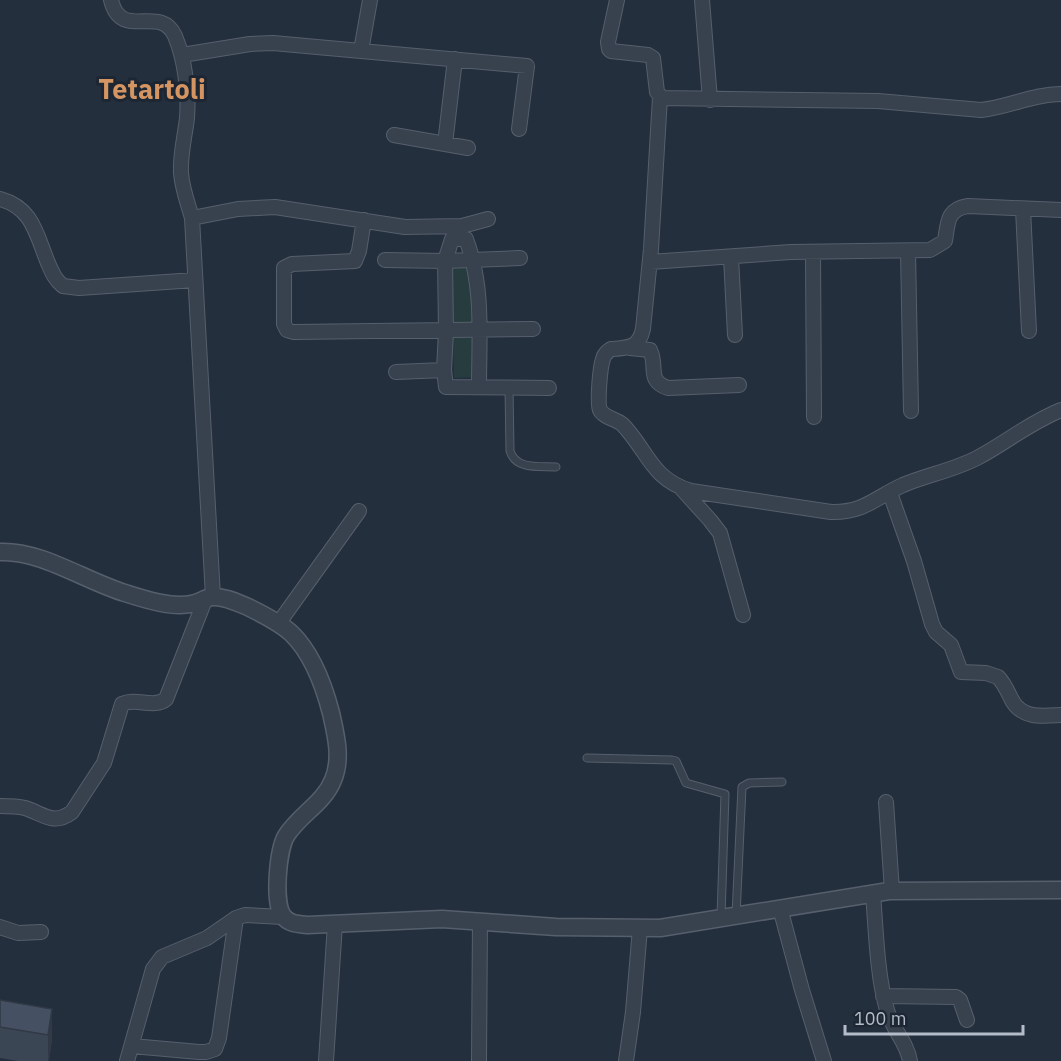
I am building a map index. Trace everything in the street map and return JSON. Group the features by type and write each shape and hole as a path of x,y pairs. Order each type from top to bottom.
{"street":[{"path":"0,806 24,808 52,819 65,817 72,812 104,763 122,704 131,701 157,703 166,699 209,598 192,218 181,173 188,105 182,55 170,27 155,21 124,21 115,14 111,0"},
{"path":"362,51 370,0"},
{"path":"616,0 608,42 609,49 654,58 657,92 660,97 650,262 642,336 630,348"},
{"path":"702,0 710,100"},
{"path":"182,55 250,44 273,43 527,66 519,129"},
{"path":"446,144 454,59"},
{"path":"660,97 710,100 878,101 981,110 1040,95 1061,94"},
{"path":"393,135 468,148"},
{"path":"0,199 13,202 24,211 54,277 63,286 79,288 195,280"},
{"path":"192,218 238,209 275,207 405,227 461,232 474,260 480,298 479,387"},
{"path":"650,262 791,252 930,250 945,241 949,217 958,207 1061,210"},
{"path":"1023,209 1029,331"},
{"path":"488,219 452,239 445,261 444,370 446,387 549,388"},
{"path":"364,220 359,252 355,261 292,264 284,268 285,328 294,332 533,330"},
{"path":"908,251 911,411"},
{"path":"813,253 814,417"},
{"path":"385,260 445,261 520,258"},
{"path":"731,258 735,335"},
{"path":"739,385 668,388 659,385 655,379 653,356 650,350 611,349 603,358 600,409 625,428 650,464 681,488 720,533 743,615"},
{"path":"396,372 444,370"},
{"path":"681,488 838,512 861,508 905,484 975,459 1036,420 1061,410"},
{"path":"890,493 914,561 932,624 936,632 951,645 961,672 986,673 998,677 1014,703 1025,713 1040,716 1061,715"},
{"path":"278,624 359,511"},
{"path":"0,552 23,553 121,592 154,602 190,604 209,598 236,602 263,615 291,633 312,660 327,699 335,729 338,757 332,783 288,833 283,842 280,852 278,896 283,917"},
{"path":"886,802 892,891"},
{"path":"127,1061 153,969 158,961 168,954 207,938 236,918 245,915 283,917 296,923 335,924 442,919 556,927 640,928 696,924 729,916 892,891 1061,890"},
{"path":"873,894 883,996 890,1021 906,1047 910,1061"},
{"path":"780,908 824,1061"},
{"path":"132,1046 199,1052 215,1048 219,1038 236,918"},
{"path":"479,1061 480,921"},
{"path":"326,1061 335,924"},
{"path":"0,927 18,933 41,932"},
{"path":"626,1061 633,1012 640,928"},
{"path":"883,996 956,997 960,1000 967,1020"}],"lane":[{"path":"509,387 510,451 515,461 524,465 556,467"},
{"path":"587,758 676,761 687,783 725,794 729,916"},
{"path":"729,916 742,787 749,783 782,782"}],"green space":[{"path":"468,266 473,294 474,325 450,324 449,267"},
{"path":"453,336 472,337 474,377 454,378"}],"building":[{"path":"0,1000 52,1009 48,1035 0,1027"}],"district":[{"name":"Tetartoli","path":"152,88"}]}
